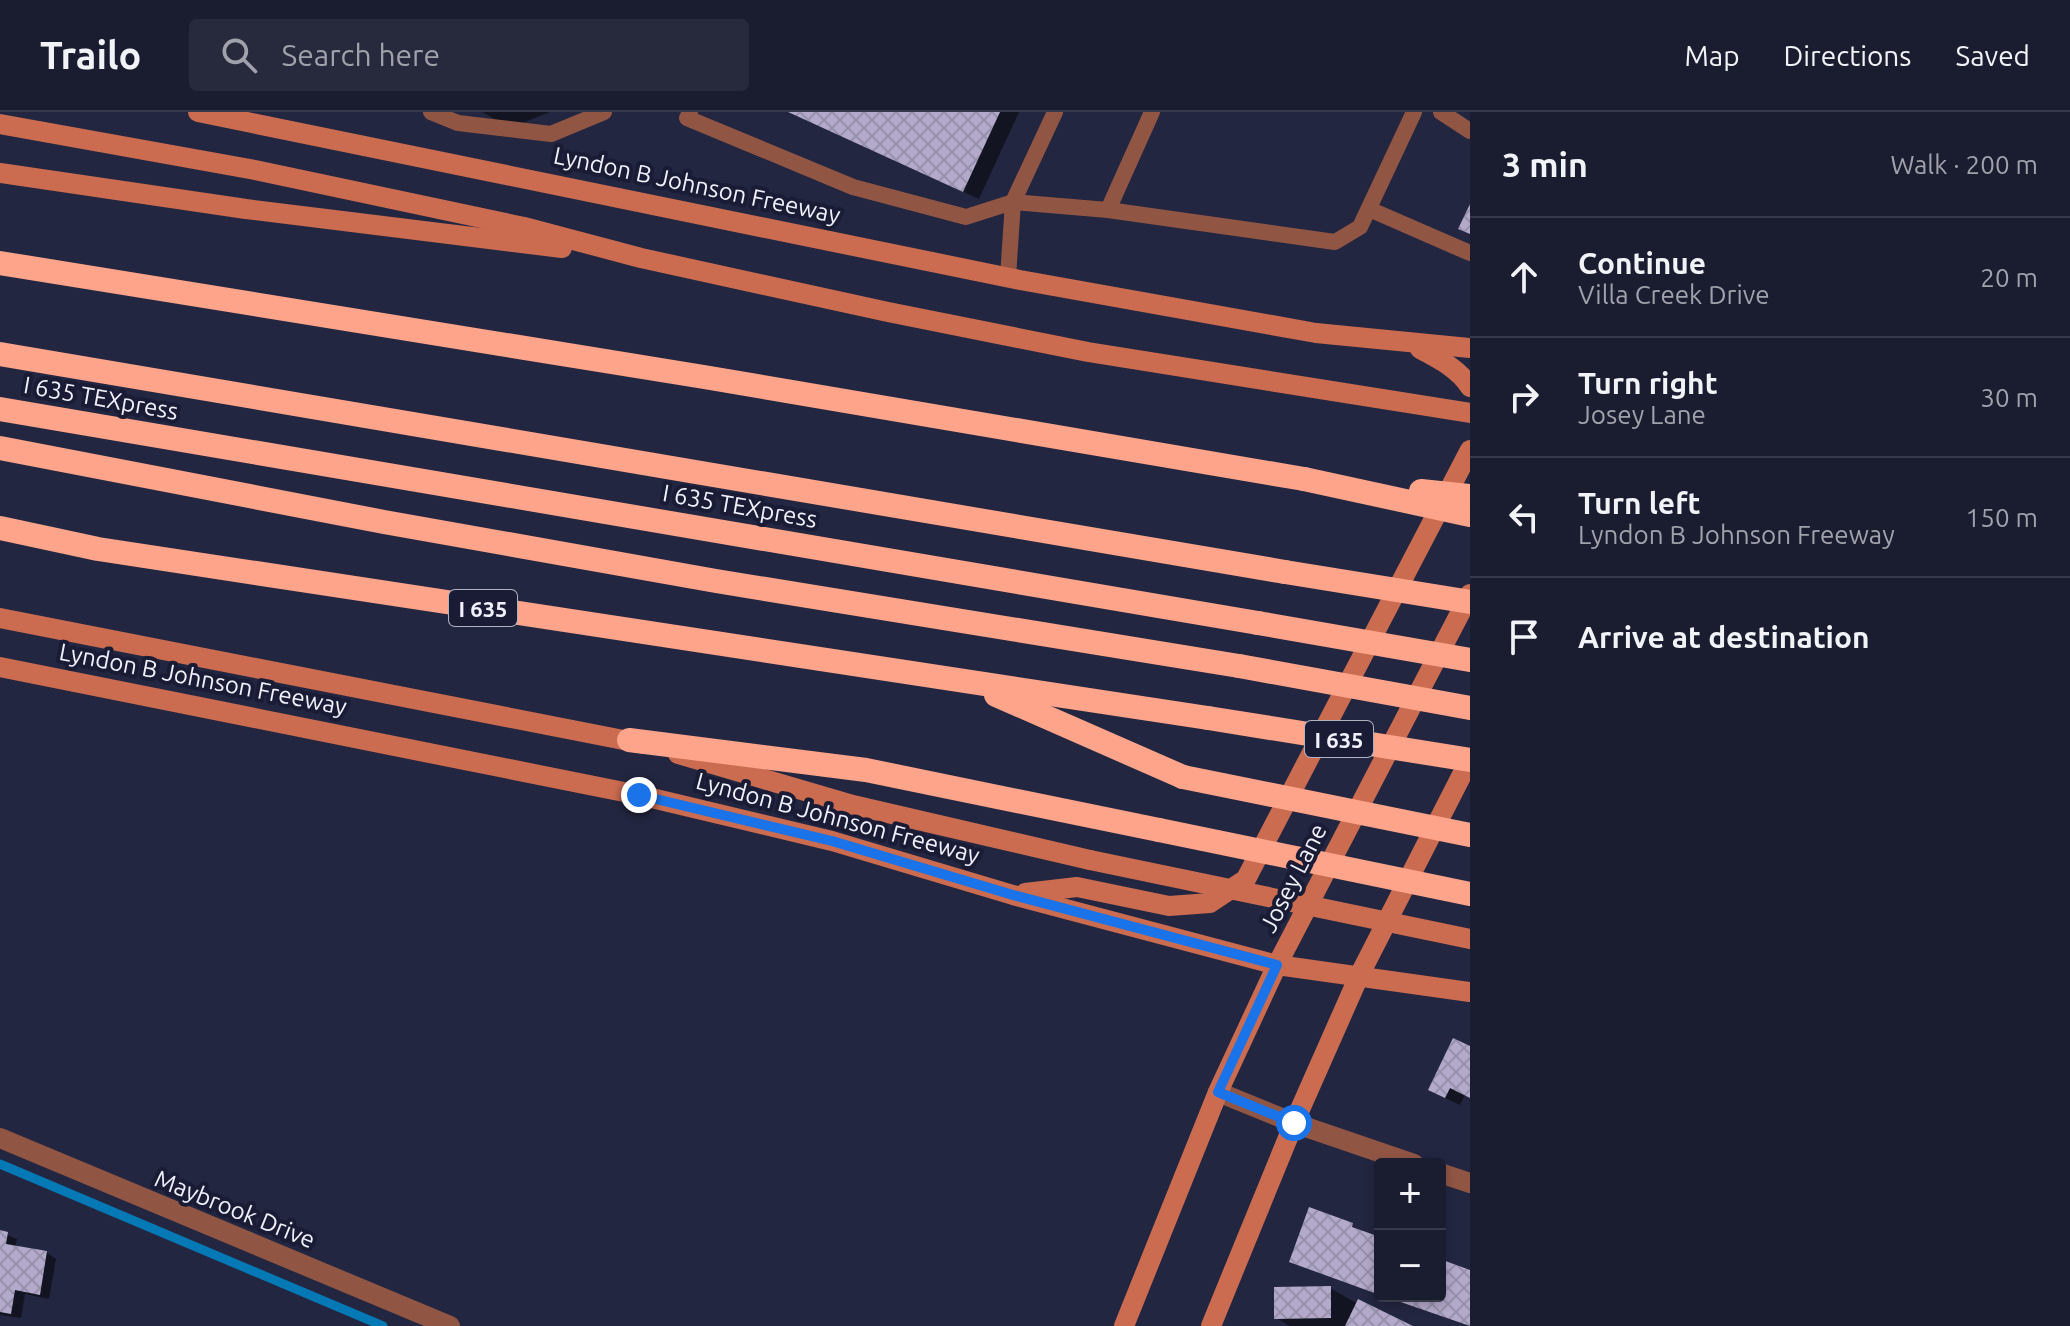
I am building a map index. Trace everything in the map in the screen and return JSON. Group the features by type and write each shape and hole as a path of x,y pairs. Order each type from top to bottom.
{"highway":[{"path":"0,263 689,374 1304,479 1470,515"},
{"name":"I 635 TEXpress","path":"0,354 1470,602"},
{"name":"I 635 TEXpress","path":"0,409 1470,660"},
{"path":"0,448 384,522 716,581 1239,666 1470,708"},
{"path":"1304,479 1470,496"},
{"name":"I 635","path":"0,528 98,549 1470,760"},
{"path":"968,683 1183,777 1470,835"},
{"path":"629,740 866,770 1470,894"}],"main road":[{"name":"Lyndon B Johnson Freeway","path":"198,112 1008,277 1316,333 1470,348"},
{"path":"0,124 255,170 524,227 641,258 1072,349 1470,413"},
{"path":"0,173 246,209 641,258"},
{"path":"1411,344 1444,361 1470,387"},
{"path":"1013,895 1077,887 1169,906 1210,903 1246,879 1470,450"},
{"name":"Josey Lane","path":"1124,1326 1218,1092 1277,965 1470,594"},
{"path":"0,618 629,740 853,805 1090,860 1470,939"},
{"name":"Lyndon B Johnson Freeway","path":"0,667 639,795 832,841 1013,895 1277,965 1470,992"},
{"path":"1211,1326 1294,1123 1359,976 1470,760"}],"street":[{"path":"1218,1092 1294,1123 1396,1158"},
{"name":"Maybrook Drive","path":"0,1138 450,1326"},
{"path":"1446,1175 1470,1183"}],"lane":[{"path":"431,112 458,123 551,134 604,112"},
{"path":"690,112 687,118 853,187 966,217 1013,202 1108,210 1335,242 1360,227 1414,112"},
{"path":"1008,277 1013,202 1055,112"},
{"path":"1108,210 1152,112"},
{"path":"1441,112 1470,131"},
{"path":"1369,209 1470,253"}],"building":[{"path":"788,112 1000,112 963,192"},
{"path":"1470,204 1470,234 1458,229"},
{"path":"1453,1038 1470,1046 1470,1098 1450,1088 1445,1098 1428,1090"},
{"path":"1309,1207 1353,1223 1352,1227 1374,1235 1374,1293 1289,1262"},
{"path":"0,1230 8,1232 6,1244 47,1251 40,1295 15,1290 11,1314 0,1312"},
{"path":"1446,1261 1470,1270 1470,1326 1400,1302 1446,1302"},
{"path":"1331,1286 1331,1318 1274,1319 1274,1287"},
{"path":"1358,1299 1413,1326 1345,1326"}],"waterway":[{"path":"0,1164 383,1326"}],"route":[{"path":"639,795 832,841 1013,895 1277,965 1218,1092 1294,1123"}]}
